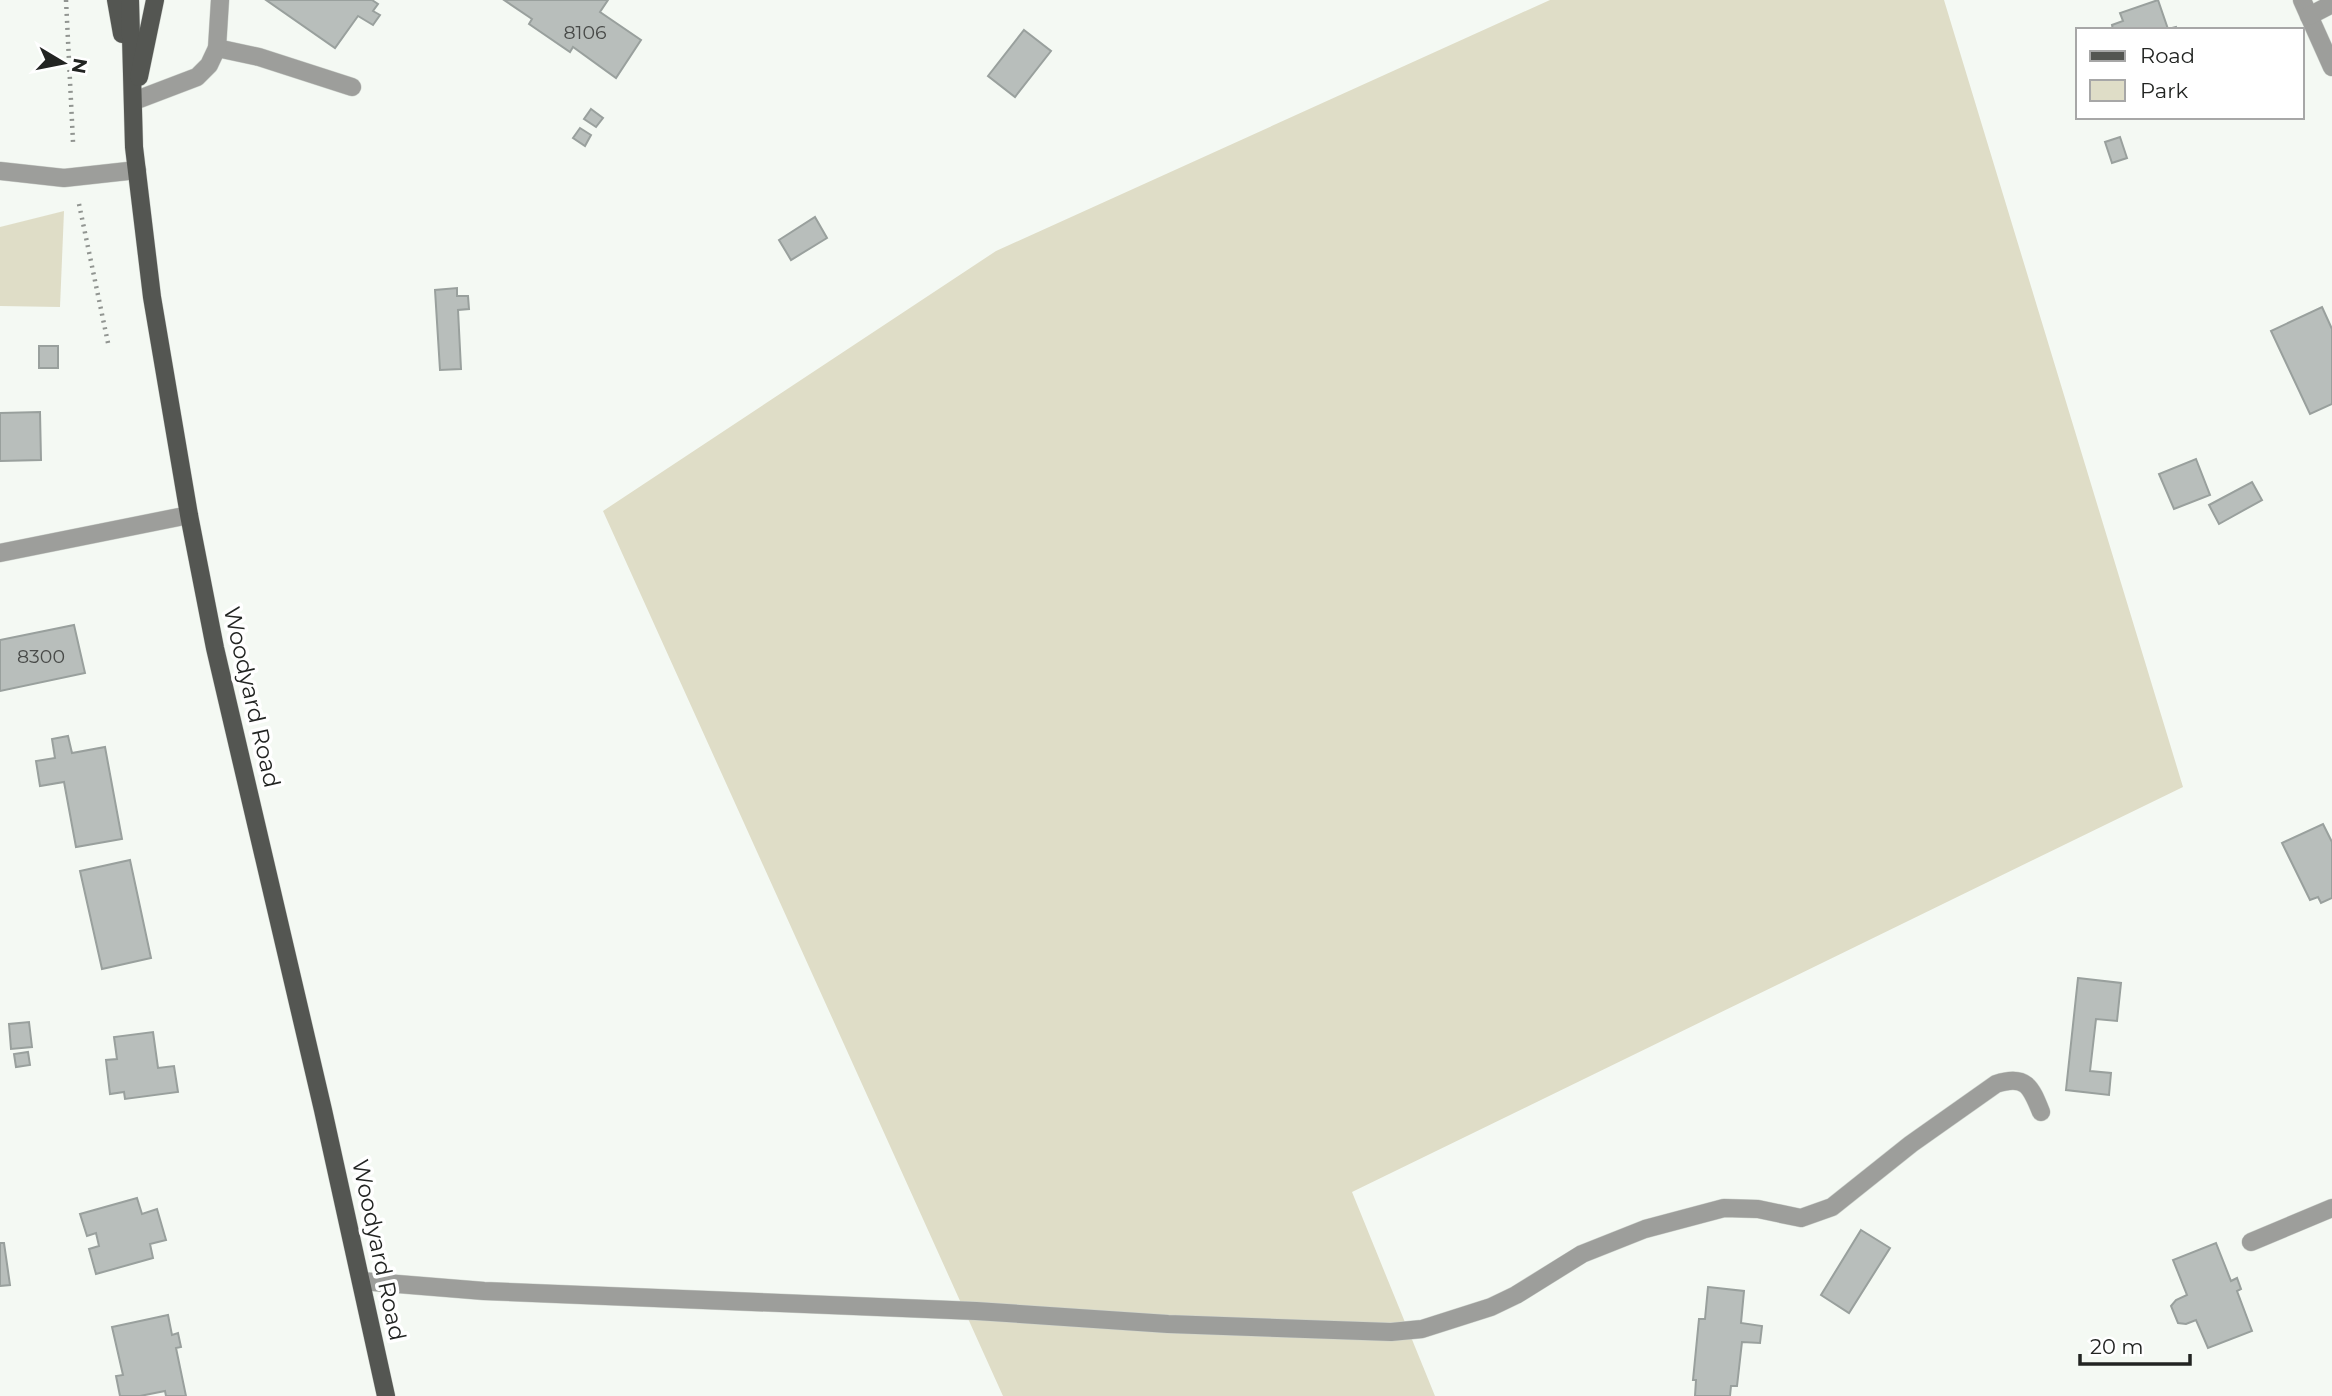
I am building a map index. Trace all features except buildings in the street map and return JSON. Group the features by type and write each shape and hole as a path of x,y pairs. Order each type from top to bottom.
{"main road":[{"path":"116,0 134,101"},
{"name":"Woodyard Road","path":"130,0 134,147 152,297 189,515 215,648 386,1396"},
{"path":"134,101 155,0"}],"street":[{"path":"134,101 197,77 209,65 217,48 220,0"},
{"path":"2332,4 2306,8 2332,67"},
{"path":"217,48 259,57 352,87"},
{"path":"0,171 64,178 137,170"},
{"path":"0,553 189,515"},
{"path":"361,1281 484,1291 976,1311 1168,1324 1401,1331 1422,1329 1491,1307 1582,1254 1645,1228 1724,1208 1758,1209 1801,1218 1817,1214 1852,1193 1911,1144 1996,1084 2015,1080 2024,1083 2032,1091 2041,1112"},
{"path":"2251,1242 2332,1208"}],"path":[{"path":"66,0 73,142"},
{"path":"78,201 108,343"}],"green space":[{"path":"1550,0 1944,0 2183,787 1352,1192 1435,1396 1003,1396 603,511 996,251"},
{"path":"64,211 60,307 0,306 0,227"}]}
